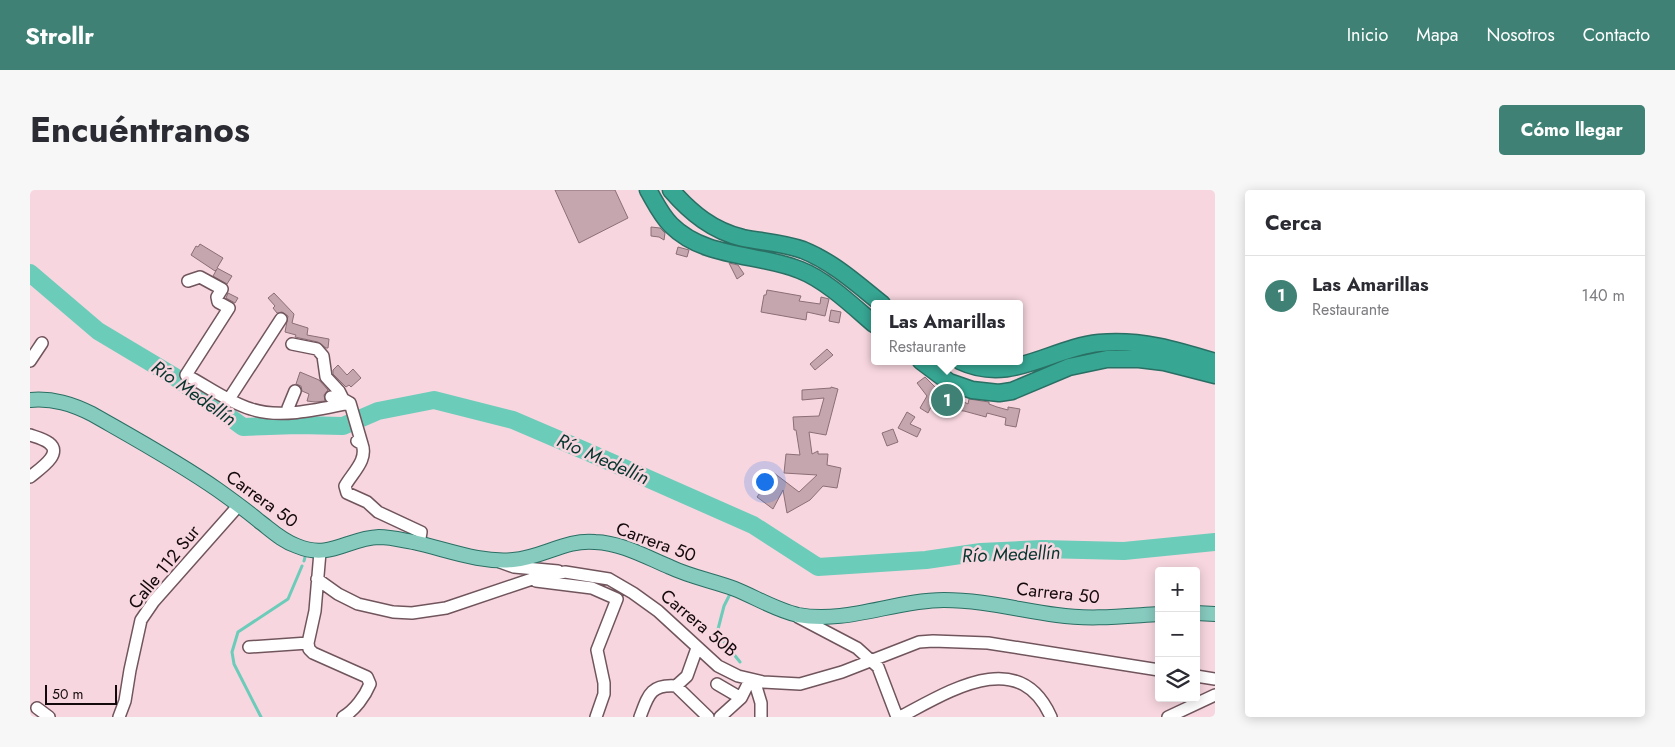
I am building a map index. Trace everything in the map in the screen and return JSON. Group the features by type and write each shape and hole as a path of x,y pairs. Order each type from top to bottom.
{"highway":[{"path":"648,190 670,224 688,238 712,248 802,270 818,280 871,322"},
{"path":"671,190 689,210 708,224 730,234 783,244 817,256 833,265 877,300"},
{"path":"971,365 1007,369 1021,367 1085,345 1122,342 1168,347 1215,362"},
{"path":"926,365 949,382 972,390 992,392 1012,391 1069,367 1107,358 1164,362 1215,375"}],"main road":[{"name":"Carrera 50","path":"30,400 58,401 76,406 92,414 202,479 283,540 296,546 320,552 379,537 494,560 518,560 574,542 594,541 612,544 680,572 733,588 793,614 823,618 845,616 920,601 942,600 992,604 1057,616 1082,618 1155,614"},
{"path":"1200,613 1215,614"}],"street":[{"path":"188,281 210,276 222,289 217,297 218,302 229,308 186,375 251,410 266,413 326,408 347,401"},
{"path":"229,399 281,319"},
{"path":"30,361 42,343"},
{"path":"292,344 317,349 324,356 326,377 347,401 364,450 364,458 345,486 347,493 367,502 378,512 421,532 419,544"},
{"path":"288,412 295,391"},
{"path":"331,397 347,401"},
{"path":"30,435 50,443 53,448 53,454 50,461 30,477"},
{"name":"Calle 112 Sur","path":"119,717 125,701 141,620 154,601 239,505"},
{"path":"320,552 316,611 308,643 309,649 313,653 367,678 370,684 365,694 348,714 343,717"},
{"path":"494,560 514,567 550,569 565,572"},
{"name":"Carrera 50B","path":"317,579 338,594 358,604 393,612 412,613 446,608 532,579 565,572 614,581 658,611 718,666 738,676 774,683 800,684 842,672 919,642 959,641 988,643 1155,669"},
{"path":"532,579 539,582 592,588 616,598 597,650 604,683 604,694 596,717"},
{"path":"793,614 857,648 871,660 878,667 896,717"},
{"path":"249,647 308,643"},
{"path":"676,686 687,676 698,648"},
{"path":"1200,677 1215,679"},
{"path":"900,717 954,689 989,679 1010,680 1026,685 1037,693 1051,717"},
{"path":"720,717 741,698 752,680"},
{"path":"752,680 761,703 761,717"},
{"path":"717,684 741,698"},
{"path":"640,717 649,694 654,689 666,685 676,686 708,717"},
{"path":"1168,717 1187,712 1215,695"},
{"path":"37,708 49,717"}],"building":[{"path":"555,190 615,190 628,218 579,243"},
{"path":"651,227 660,228 665,233 664,240 651,236"},
{"path":"200,244 223,258 217,268 232,276 227,284 213,276 217,269 215,271 191,255 196,246 198,247"},
{"path":"678,247 689,250 687,257 676,254"},
{"path":"729,263 738,265 744,274 737,279"},
{"path":"767,290 801,296 799,301 820,304 821,297 829,299 825,316 807,312 806,320 761,312 764,295 766,295"},
{"path":"228,293 238,298 235,303 226,298"},
{"path":"274,293 294,314 292,323 308,328 307,335 329,339 328,348 318,342 295,337 296,335 285,332 288,316 282,312 277,313 273,308 275,306 268,298"},
{"path":"831,310 841,312 839,323 829,321"},
{"path":"827,349 833,355 815,370 810,364"},
{"path":"338,365 347,375 353,369 361,378 351,387 349,385 346,387 333,374 333,370"},
{"path":"300,372 319,380 328,390 324,395 325,401 307,401 309,394 302,391 301,386 296,384"},
{"path":"925,377 936,388 968,404 969,399 989,402 989,404 1008,410 1008,407 1020,409 1016,427 1005,425 1006,418 987,413 986,417 964,411 954,410 953,412 933,403 928,413 920,408 927,396 917,383"},
{"path":"831,387 838,389 826,435 809,432 812,454 818,451 818,454 828,454 827,465 841,468 837,488 823,486 810,500 787,513 783,490 773,509 757,497 774,473 799,492 817,475 784,473 786,454 800,455 793,417 819,416 824,398 802,400 802,390"},
{"path":"907,412 915,417 910,424 921,429 917,437 898,428"},
{"path":"893,429 898,442 887,446 882,433"}],"waterway":[{"name":"Río Medellín","path":"30,273 98,331 175,377 243,427 343,426 378,411 434,400 513,420 590,453 753,525 818,567 926,560 981,552 1042,549 1124,551 1215,542"},
{"path":"304,561 305,557"},
{"path":"261,717 234,664 232,652 238,632 288,599 302,566"},
{"path":"729,596 724,606 717,633 740,662"}],"place":[{"name":"Las Amarillas","path":"947,400"}]}
